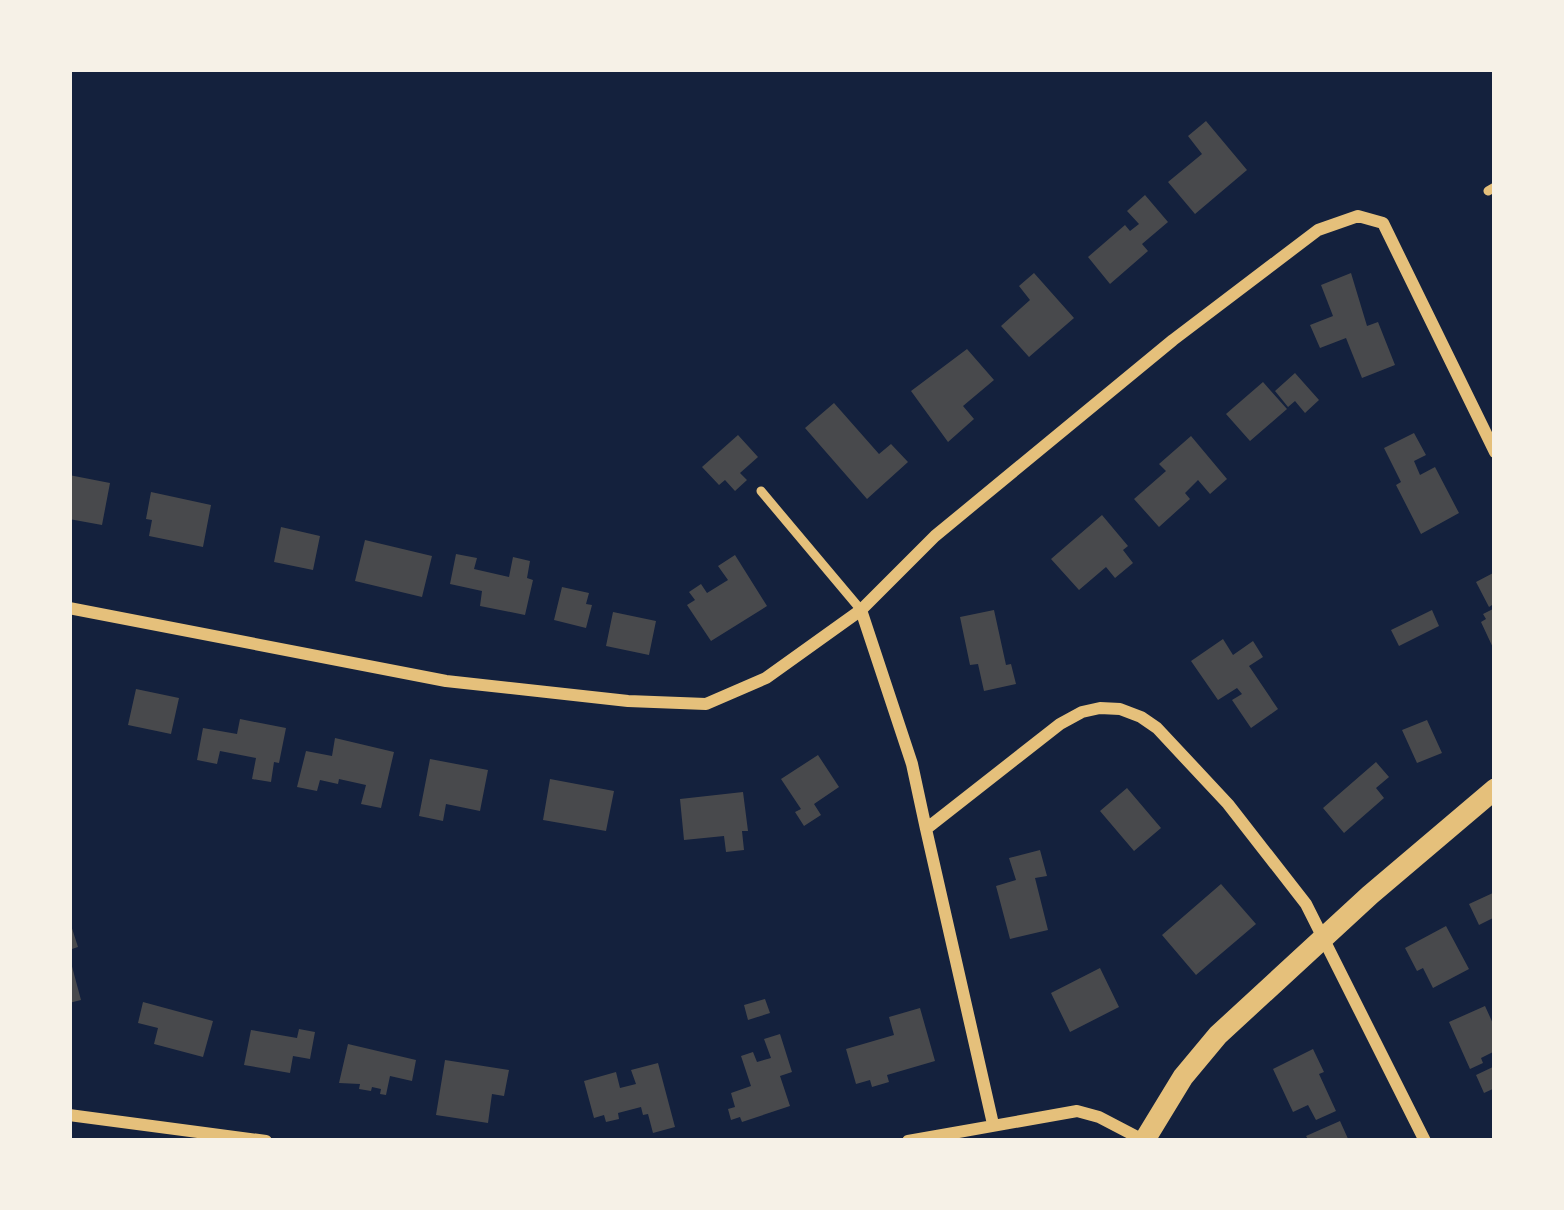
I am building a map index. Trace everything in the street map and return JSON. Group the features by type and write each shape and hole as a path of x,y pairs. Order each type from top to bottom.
{"street":[{"path":"69,608 446,681 628,701 706,704 766,678 861,610 935,536 1173,340 1318,230 1358,216 1383,223 1495,452"},
{"path":"861,610 912,764 993,1124"},
{"path":"926,829 1060,724 1082,712 1120,709 1157,728 1228,805 1306,904 1425,1141"},
{"path":"908,1141 1078,1111 1100,1117 1144,1141 1198,1056 1323,938 1495,789"},
{"path":"69,1115 266,1141"}],"lane":[{"path":"761,491 861,610"}],"building":[{"path":"1206,121 1247,170 1195,214 1168,182 1202,154 1188,136"},
{"path":"1145,195 1168,222 1142,244 1148,251 1110,284 1088,257 1125,225 1130,231 1139,224 1127,211"},
{"path":"1034,273 1074,318 1029,357 1001,326 1030,300 1019,286"},
{"path":"1351,273 1367,326 1378,322 1395,365 1362,378 1346,338 1320,348 1310,325 1333,316 1321,285"},
{"path":"967,349 994,380 963,406 974,419 948,442 911,391"},
{"path":"1295,373 1319,400 1305,413 1295,401 1288,407 1275,391"},
{"path":"1263,382 1287,409 1250,441 1226,414"},
{"path":"834,403 879,454 891,444 908,462 867,499 805,428"},
{"path":"1414,433 1426,455 1414,461 1420,475 1435,467 1459,513 1421,534 1384,448"},
{"path":"738,435 758,457 740,473 747,480 735,491 725,480 719,485 702,467"},
{"path":"1191,436 1227,479 1210,494 1198,480 1185,493 1190,499 1159,527 1134,499 1166,471 1159,464"},
{"path":"69,475 110,483 102,525 69,519"},
{"path":"151,492 211,505 203,547 149,536 152,520 146,519"},
{"path":"1102,515 1128,546 1123,550 1133,563 1115,578 1106,567 1079,590 1051,559"},
{"path":"281,527 320,536 313,570 274,562"},
{"path":"365,540 432,556 422,597 355,581"},
{"path":"456,554 477,558 474,569 509,577 513,557 530,561 527,578 533,580 525,615 480,606 482,591 450,584"},
{"path":"735,555 767,606 711,641 687,605 695,600 689,592 701,584 707,593 728,580 718,566"},
{"path":"1495,572 1495,603 1489,607 1476,582"},
{"path":"562,587 589,593 586,604 592,605 586,628 554,620"},
{"path":"1493,609 1495,652 1481,622 1486,619 1483,614"},
{"path":"994,610 1006,665 1011,664 1016,684 984,691 978,664 970,665 960,617"},
{"path":"1432,610 1439,626 1399,646 1391,630"},
{"path":"613,612 656,621 649,655 606,646"},
{"path":"1223,639 1233,655 1253,641 1263,657 1249,666 1278,709 1251,728 1232,700 1242,694 1237,688 1218,700 1191,661"},
{"path":"136,689 179,698 171,734 128,725"},
{"path":"240,719 286,728 271,782 252,779 256,758 220,751 217,764 197,760 203,728 237,734"},
{"path":"1427,720 1442,753 1417,763 1402,730"},
{"path":"335,738 394,752 381,808 361,804 366,785 339,779 338,784 320,780 317,791 297,787 306,751 332,756"},
{"path":"818,755 839,787 814,804 821,815 804,826 795,812 801,809 781,779"},
{"path":"430,759 488,770 480,811 446,804 443,821 419,816"},
{"path":"1376,762 1389,777 1376,788 1384,798 1344,833 1323,808"},
{"path":"550,779 614,791 606,831 543,820"},
{"path":"1127,788 1161,828 1134,851 1100,811"},
{"path":"743,792 748,831 742,831 744,850 726,852 724,836 684,840 680,799"},
{"path":"1040,850 1047,876 1035,878 1048,930 1010,939 996,886 1016,880 1009,858"},
{"path":"1221,884 1256,924 1196,975 1162,935"},
{"path":"1495,892 1495,917 1479,925 1469,904"},
{"path":"69,919 78,947 69,950"},
{"path":"1446,926 1469,969 1433,988 1405,948"},
{"path":"69,960 81,1000 69,1003"},
{"path":"1100,968 1119,1007 1070,1032 1051,993"},
{"path":"765,999 770,1013 748,1020 744,1005"},
{"path":"143,1002 213,1021 203,1057 154,1044 158,1028 138,1023"},
{"path":"1485,1006 1495,1028 1495,1051 1470,1069 1449,1022"},
{"path":"920,1008 935,1061 887,1075 889,1082 872,1087 870,1080 856,1084 846,1049 894,1035 889,1017"},
{"path":"299,1029 315,1032 310,1059 293,1056 290,1073 244,1065 251,1030 297,1038"},
{"path":"780,1034 792,1072 780,1076 790,1106 742,1122 740,1117 731,1120 728,1109 735,1107 731,1093 751,1086 741,1056 753,1052 757,1062 771,1058 764,1039"},
{"path":"348,1044 416,1060 412,1081 390,1076 386,1095 380,1094 381,1089 339,1083"},
{"path":"1313,1049 1336,1111 1316,1120 1308,1105 1293,1112 1273,1069"},
{"path":"445,1060 509,1070 504,1096 492,1094 488,1123 436,1115"},
{"path":"658,1063 675,1127 653,1133 641,1107 618,1113 619,1119 594,1118 584,1081 616,1072 620,1088 636,1084 631,1070"},
{"path":"1495,1066 1495,1088 1484,1093 1476,1075"},
{"path":"1340,1121 1349,1141 1309,1141 1306,1136"}]}
